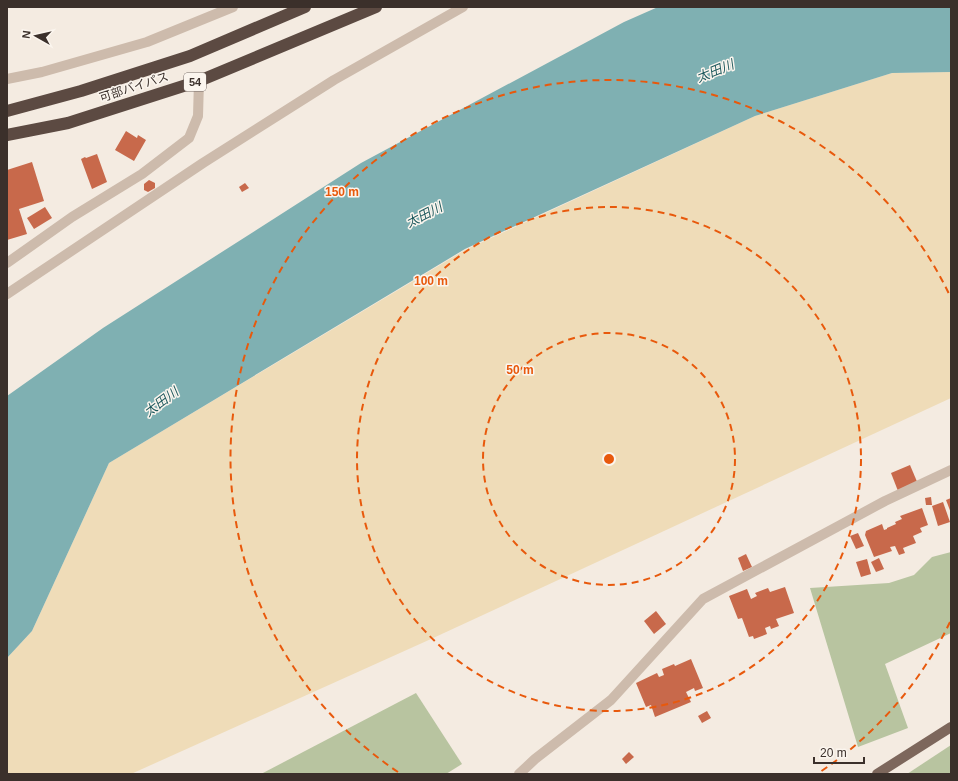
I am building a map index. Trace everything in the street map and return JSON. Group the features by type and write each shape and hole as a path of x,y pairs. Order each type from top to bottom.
{"highway":[{"name":"可部バイパス","path":"7,111 81,91 190,56 304,7"},
{"name":"可部バイパス","path":"7,135 68,123 199,81 376,7"}],"main road":[{"path":"876,774 951,727"}],"street":[{"path":"7,79 42,72 147,42 233,7"},
{"path":"7,294 203,163 334,80 463,7"},
{"path":"7,264 72,217 142,174 189,138 198,116 199,81"},
{"path":"519,774 535,759 611,700 703,598 885,501 951,470"}],"green space":[{"path":"951,552 951,633 885,664 908,728 858,747 810,588 889,583 914,575 932,557"},
{"path":"416,693 462,764 446,774 261,774"},
{"path":"951,745 951,774 907,774"}],"sand":[{"path":"951,72 951,398 431,639 131,774 7,774 7,658 32,631 109,463 465,250 755,116 892,73"}],"water":[{"name":"太田川","path":"658,7 951,7 951,72 892,73 755,116 465,249 109,463 32,631 7,658 7,396 103,328 361,163 624,22"}],"building":[{"path":"126,131 137,138 138,135 146,140 134,161 115,150"},
{"path":"97,154 107,182 92,189 81,159"},
{"path":"32,162 44,201 19,209 27,234 7,240 7,170"},
{"path":"149,180 155,183 155,188 148,192 144,190 144,184"},
{"path":"245,183 249,188 242,192 239,187"},
{"path":"45,207 52,218 34,229 27,218"},
{"path":"910,465 918,484 898,491 891,473"},
{"path":"931,497 932,505 926,505 925,498"},
{"path":"951,498 951,513 946,500"},
{"path":"943,502 950,522 938,526 932,506"},
{"path":"922,508 928,525 920,528 922,532 913,536 916,543 903,548 905,553 899,555 895,546 890,547 892,551 874,557 865,535 866,531 882,524 884,530 887,529 896,524 895,522 902,519 900,516"},
{"path":"858,533 864,546 856,549 850,536"},
{"path":"746,554 752,567 743,571 738,558"},
{"path":"879,558 884,569 876,572 871,562"},
{"path":"867,559 871,574 861,577 856,562"},
{"path":"785,587 794,613 776,619 779,626 771,629 770,626 765,628 767,634 754,639 753,636 749,637 742,618 738,619 729,596 747,589 751,599 757,596 755,593 768,588 770,592"},
{"path":"656,611 666,624 654,634 644,621"},
{"path":"691,659 703,688 695,691 694,688 686,692 691,702 655,717 651,705 646,707 636,683 657,673 659,677 664,675 662,669 674,664 675,666"},
{"path":"707,711 711,718 702,723 698,716"},
{"path":"629,752 634,757 626,764 622,759"}]}
